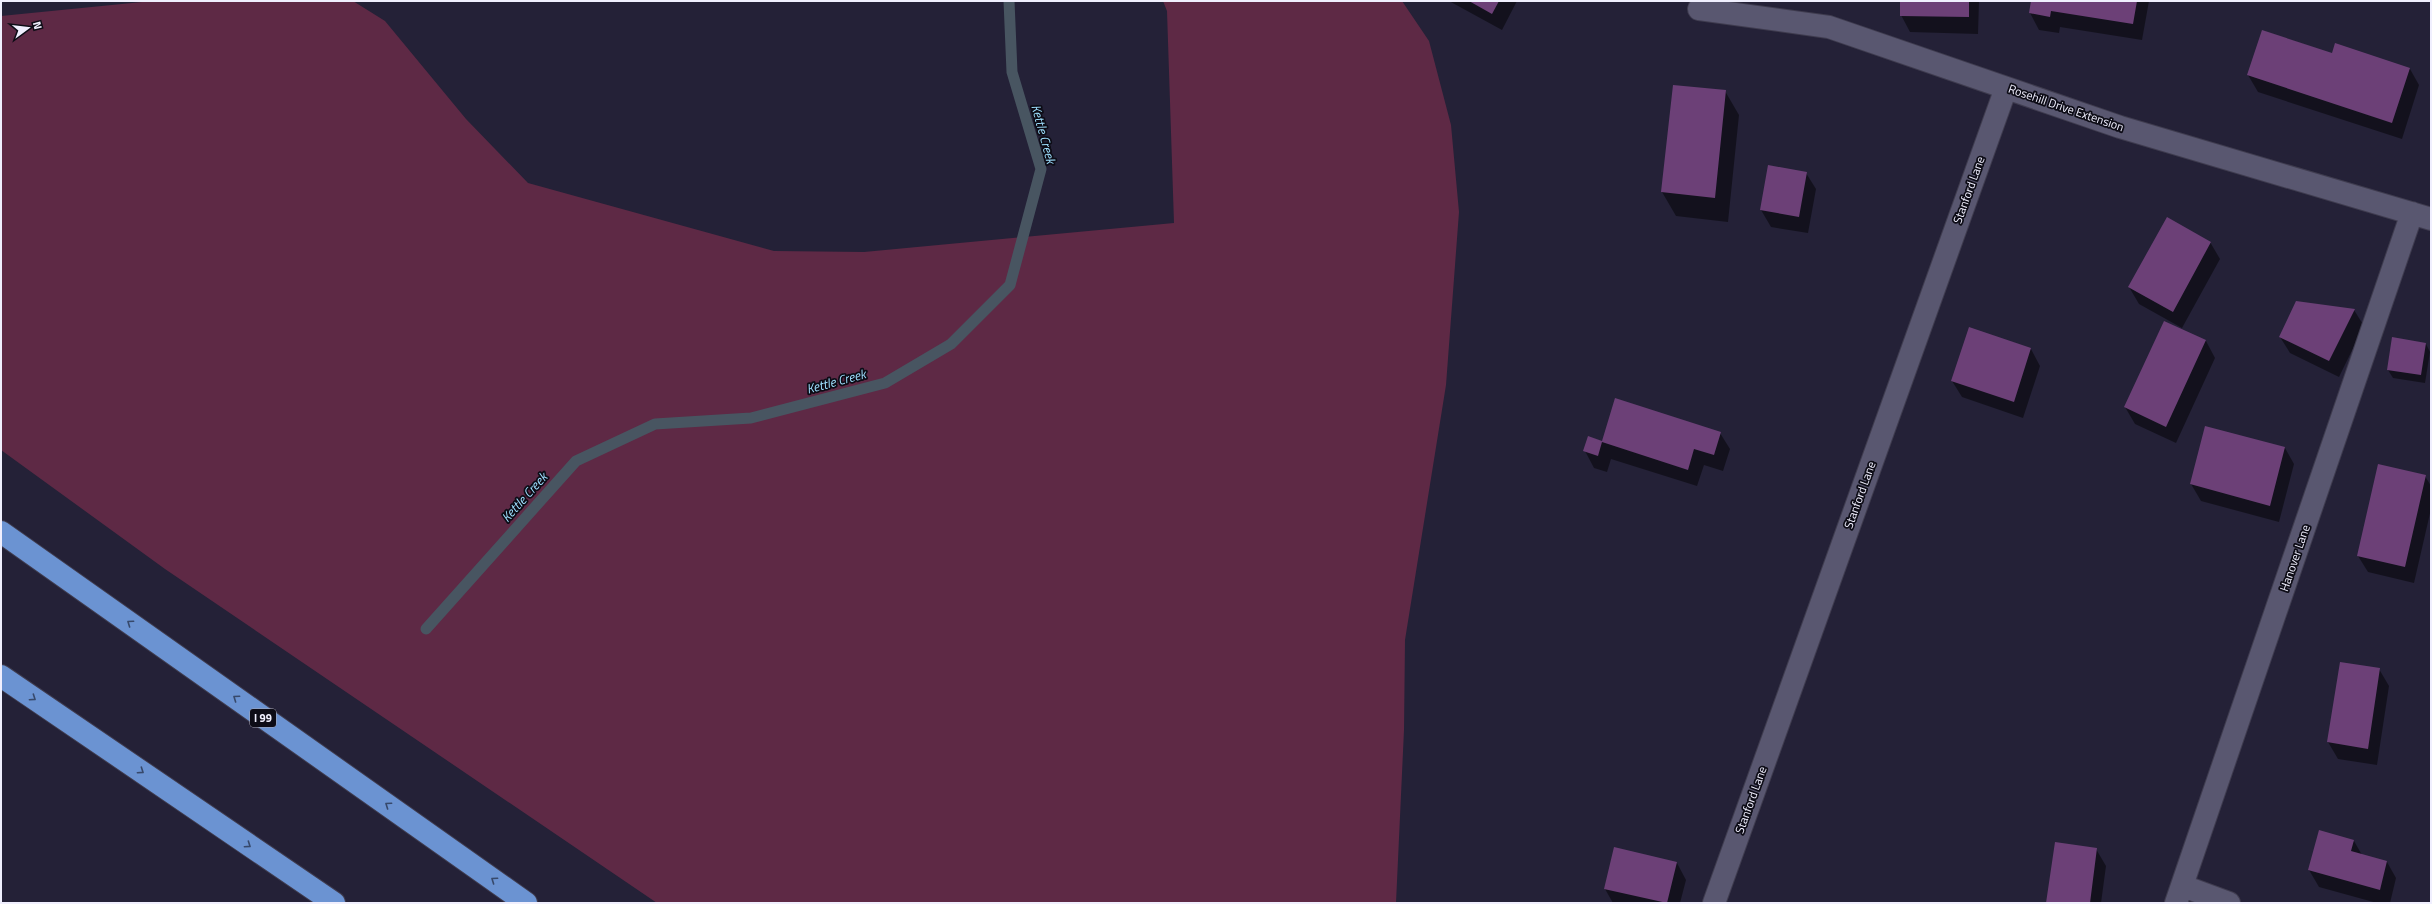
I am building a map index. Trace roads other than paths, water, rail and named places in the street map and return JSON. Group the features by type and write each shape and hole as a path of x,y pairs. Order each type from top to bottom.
{"highway":[{"name":"I 99","path":"1,532 526,903"},
{"path":"1,676 334,903"}],"street":[{"name":"Rosehill Drive Extension","path":"1699,9 1830,26 2120,127 2422,216"},
{"name":"Stanford Lane","path":"1714,903 2006,88"},
{"name":"Hanover Lane","path":"2180,895 2422,216"},
{"path":"2180,895 2229,903"}],"waterway":[{"name":"Kettle Creek","path":"426,629 576,461 655,424 751,418 885,383 951,344 1010,285 1041,169 1012,72 1009,1"}]}
